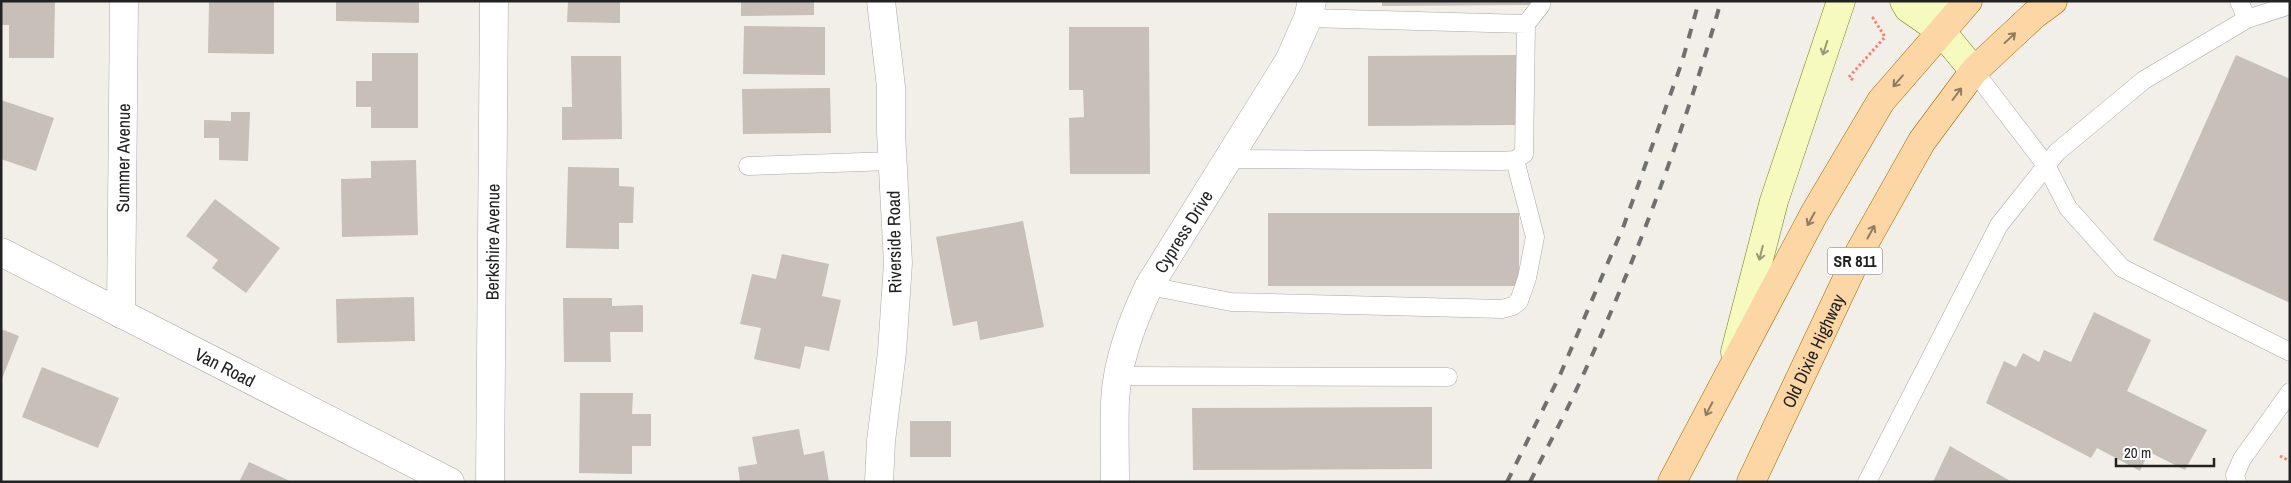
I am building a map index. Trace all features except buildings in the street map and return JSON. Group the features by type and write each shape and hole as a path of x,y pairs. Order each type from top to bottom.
{"main road":[{"path":"1672,482 1814,214 1881,101 1968,1"},
{"name":"Old Dixie Highway","path":"1751,482 1860,251 1922,141 1974,71 2034,15 2053,1"}],"street":[{"name":"Summer Avenue","path":"121,314 124,1"},
{"name":"Berkshire Avenue","path":"490,482 494,1"},
{"name":"Riverside Road","path":"879,482 880,441 892,352 898,263 892,162 891,87 881,1"},
{"path":"1732,366 1774,201 1841,1"},
{"path":"1904,1 1908,8 1941,31 1974,71"},
{"path":"1937,1 1941,31"},
{"name":"Cypress Drive","path":"1115,482 1115,399 1123,352 1139,308 1149,286 1289,61 1310,9"},
{"name":"Van Road","path":"1,252 450,482"}],"lane":[{"path":"1229,159 1501,162 1515,160 1524,154 1526,24 1542,1"},
{"path":"2239,1 2247,19"},
{"path":"1867,482 1999,224 2056,152 2144,80 2247,19 2288,6"},
{"path":"1310,9 1526,24"},
{"path":"1974,71 2046,165 2068,208 2122,268 2290,352"},
{"path":"1149,286 1230,302 1492,308 1513,306 1519,301 1527,278 1535,237 1515,160"},
{"path":"748,166 892,162"},
{"path":"1119,376 1448,377"},
{"path":"2237,482 2235,475 2242,459 2290,392"}],"path":[{"path":"1853,80 1849,77 1885,36 1873,18 1876,16"},
{"path":"2280,456 2290,461"}],"railway":[{"path":"1507,482 1560,375 1624,225 1682,62 1699,1"},
{"path":"1530,482 1579,384 1639,243 1675,147 1721,1"}]}
